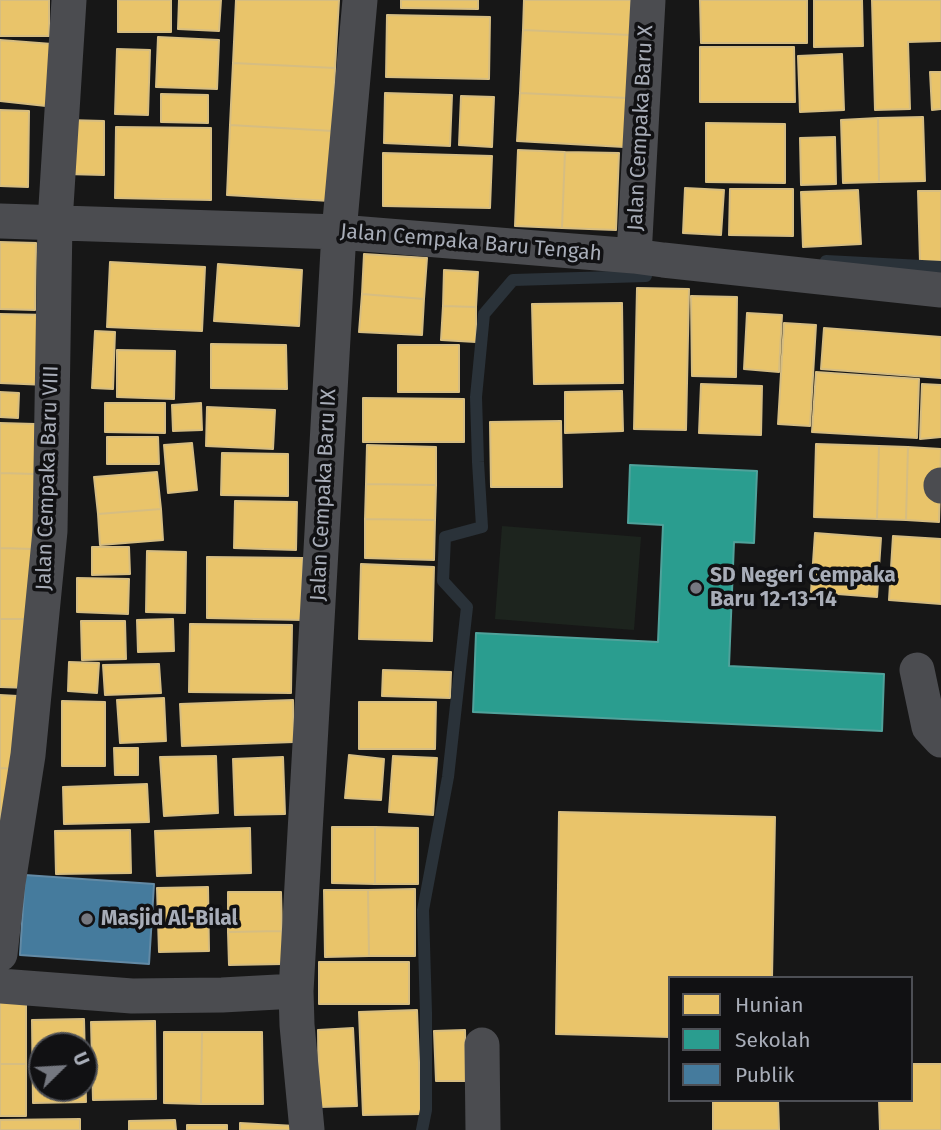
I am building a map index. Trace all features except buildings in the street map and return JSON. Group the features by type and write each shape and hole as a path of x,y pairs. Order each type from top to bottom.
{"street":[{"name":"Jalan Cempaka Baru VIII","path":"0,954 28,755 50,531 55,222 69,0"},
{"name":"Jalan Cempaka Baru IX","path":"307,1130 296,991 339,232 360,0"},
{"name":"Jalan Cempaka Baru X","path":"646,258 648,0"},
{"name":"Jalan Cempaka Baru Tengah","path":"0,220 339,232 646,258 941,290"},
{"path":"917,670 929,727 941,740"},
{"path":"0,986 132,996 296,991"},
{"path":"482,1045 483,1130"}],"shaded area":[{"path":"502,526 641,537 634,630 495,619"}],"waterway":[{"path":"422,1130 426,1110 423,910 448,777 467,607 443,581 445,537 482,527 476,397 484,314 513,280 646,276 647,260"},
{"path":"826,261 941,267"}],"place":[{"name":"SD Negeri Cempaka Baru 12-13-14","path":"696,588"},
{"name":"Masjid Al-Bilal","path":"87,919"}]}
